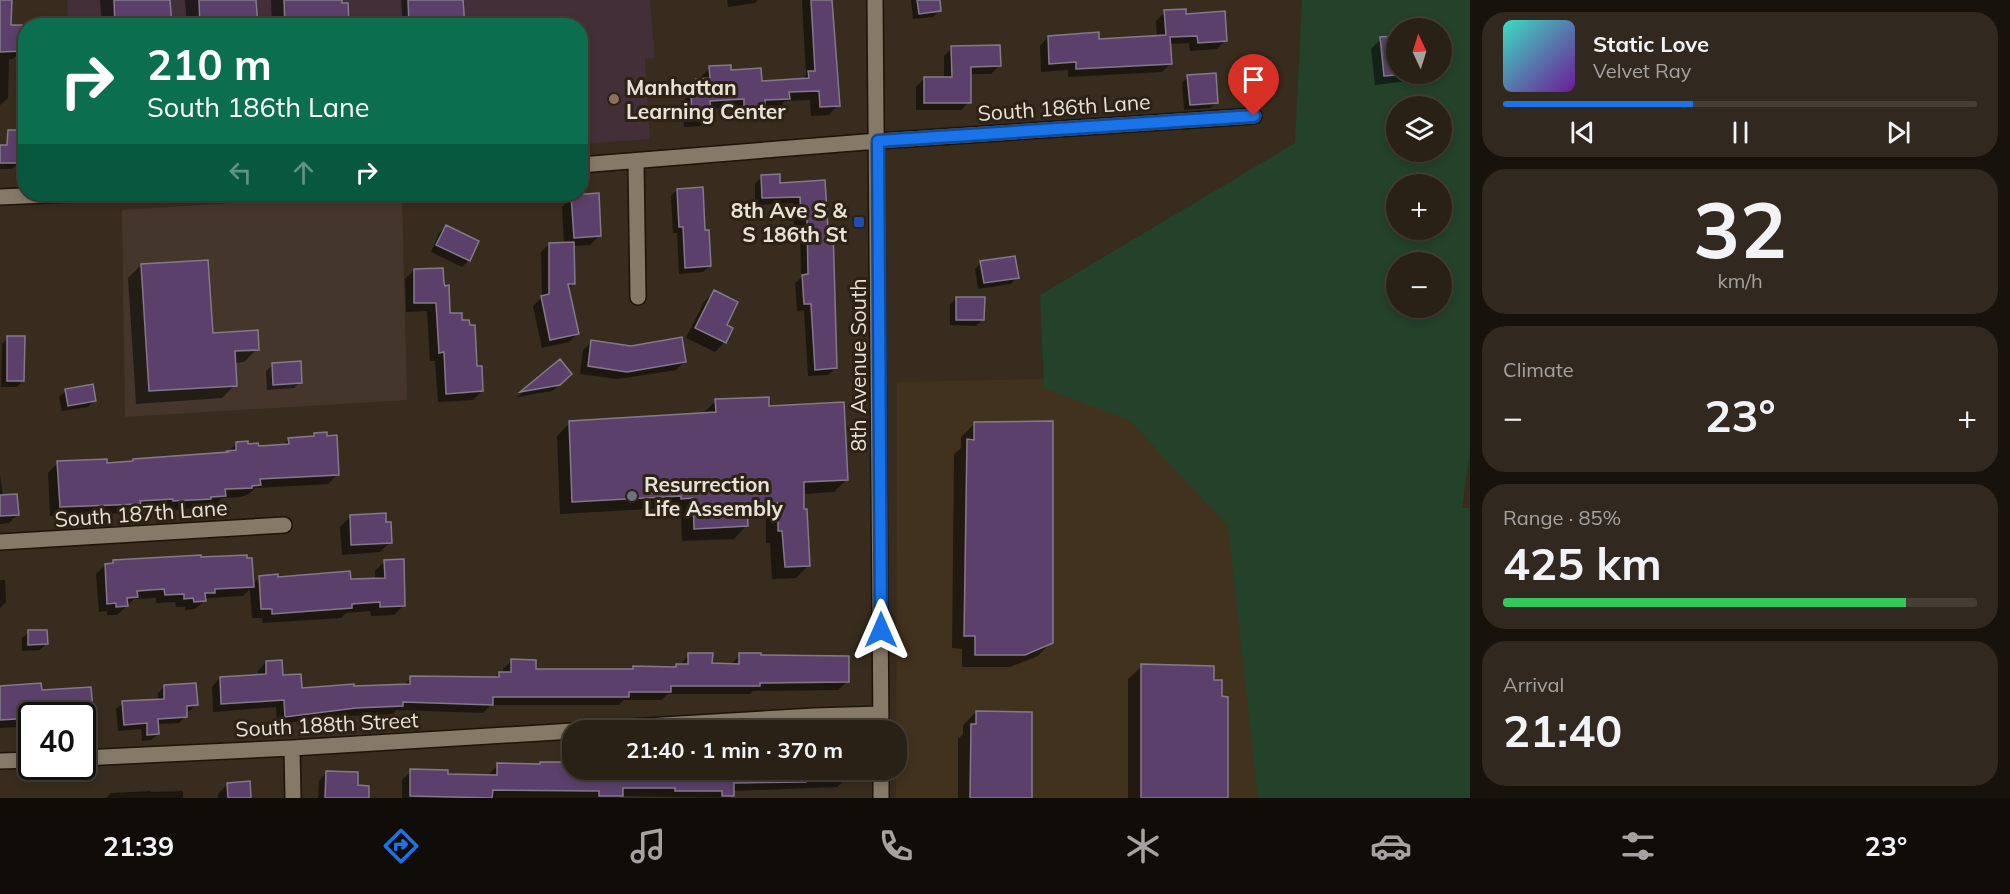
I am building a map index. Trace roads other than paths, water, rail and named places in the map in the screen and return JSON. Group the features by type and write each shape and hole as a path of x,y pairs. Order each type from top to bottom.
{"street":[{"name":"8th Avenue South","path":"875,0 878,141 881,720"},
{"name":"South 186th Lane","path":"588,164 878,141 1254,116"},
{"path":"636,161 638,297"},
{"path":"0,197 18,196"},
{"name":"South 187th Lane","path":"0,542 284,525"},
{"path":"747,720 881,714"},
{"name":"South 188th Street","path":"96,757 562,732"},
{"path":"292,748 293,798"},
{"path":"0,761 18,760"},
{"path":"881,780 881,798"}],"place":[{"name":"Manhattan Learning Center","path":"614,99"},
{"name":"8th Ave S & S 186th St","path":"859,222"},
{"name":"Resurrection Life Assembly","path":"632,496"}]}
